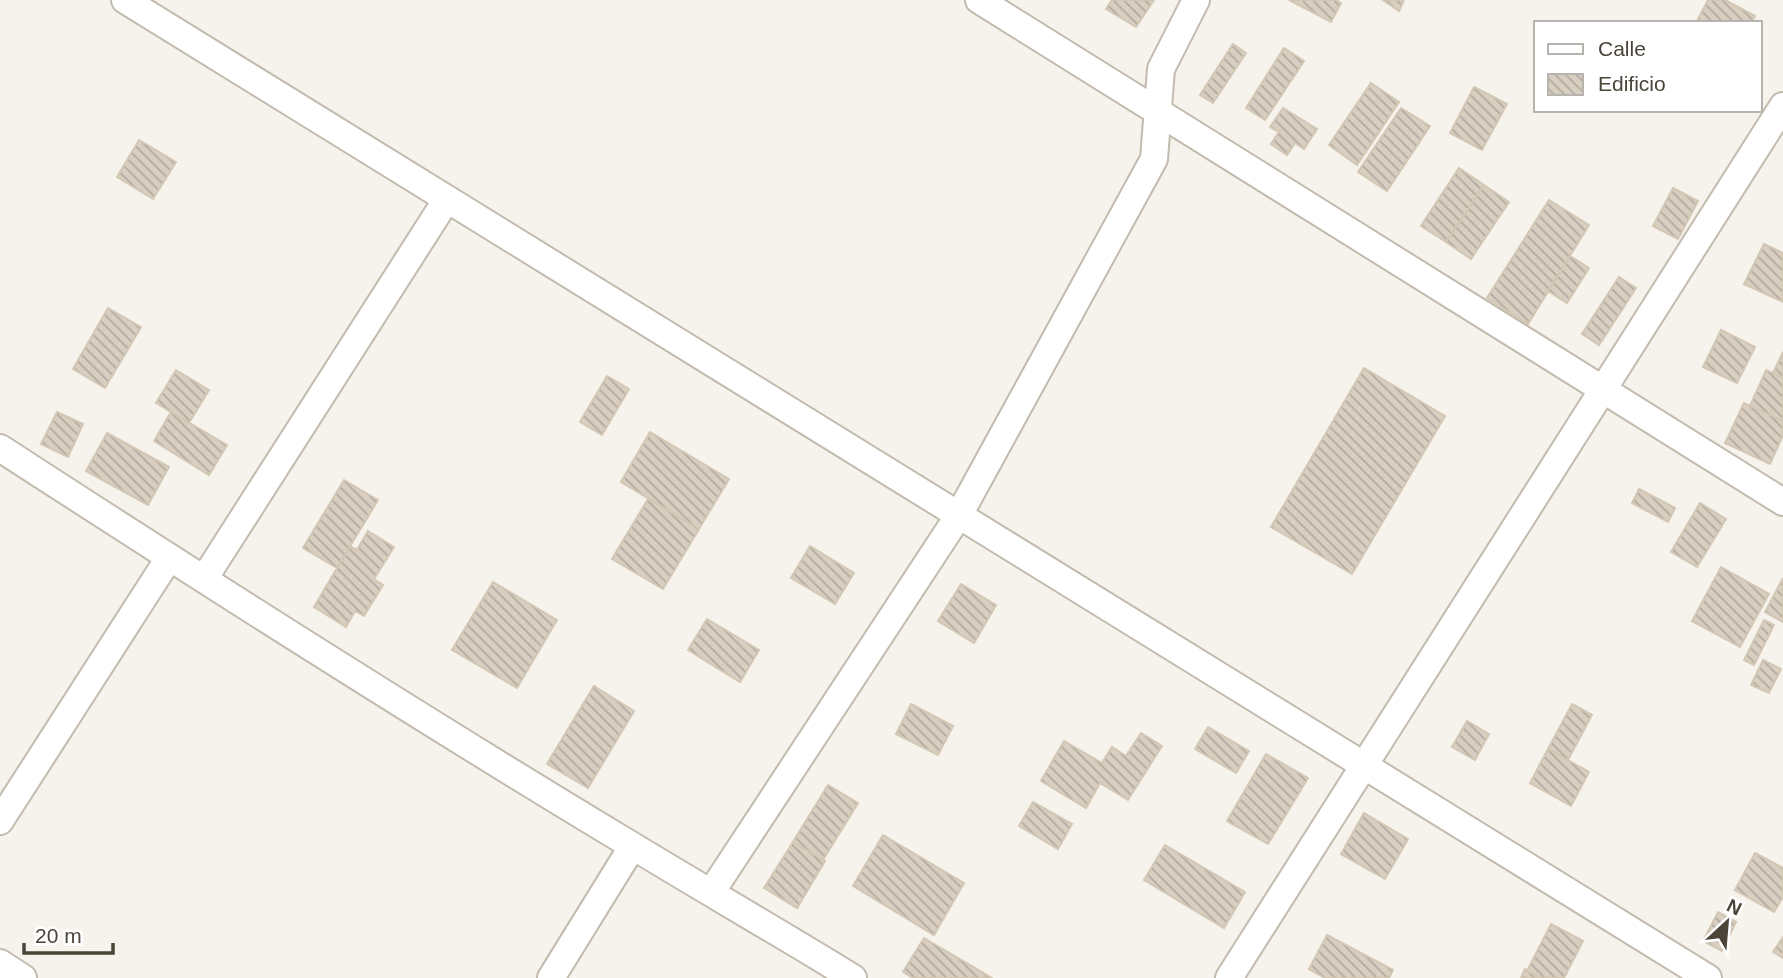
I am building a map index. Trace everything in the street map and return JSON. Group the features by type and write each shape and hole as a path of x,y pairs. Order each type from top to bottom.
{"street":[{"path":"125,0 1708,978"},
{"path":"979,0 1783,502"},
{"path":"712,891 959,515 1154,159 1161,69 1196,0"},
{"path":"1229,978 1783,106"},
{"path":"204,579 447,199"},
{"path":"0,448 169,558 632,846 712,891 853,978"},
{"path":"0,821 169,558"},
{"path":"551,978 632,846"},
{"path":"0,963 23,978"}],"building":[{"path":"1112,0 1154,0 1136,27 1106,9"},
{"path":"1289,0 1336,0 1341,3 1331,22"},
{"path":"1383,0 1404,0 1399,11"},
{"path":"1708,0 1725,0 1755,16 1752,21 1697,21"},
{"path":"1233,44 1246,53 1213,103 1200,95"},
{"path":"1284,48 1304,61 1265,120 1246,108"},
{"path":"1371,83 1399,102 1357,165 1329,145"},
{"path":"1474,87 1507,104 1482,150 1450,133"},
{"path":"1283,108 1317,129 1304,149 1295,143 1287,155 1271,144 1279,132 1270,127"},
{"path":"1401,108 1430,126 1387,191 1358,172"},
{"path":"139,140 176,162 153,199 117,177"},
{"path":"1459,168 1484,185 1446,242 1421,226"},
{"path":"1484,185 1509,202 1471,259 1446,242"},
{"path":"1673,188 1698,201 1678,239 1653,226"},
{"path":"1549,200 1589,225 1528,324 1487,298"},
{"path":"1764,244 1783,253 1783,302 1744,284"},
{"path":"1570,256 1589,268 1567,303 1548,291"},
{"path":"1619,277 1636,288 1599,345 1582,334"},
{"path":"108,308 141,327 105,388 73,369"},
{"path":"1721,330 1755,347 1737,383 1703,367"},
{"path":"1783,352 1783,378 1773,373"},
{"path":"1364,368 1445,416 1352,574 1271,527"},
{"path":"176,370 209,390 189,423 156,403"},
{"path":"1766,370 1783,378 1783,421 1750,406"},
{"path":"607,376 629,389 602,435 580,422"},
{"path":"1744,403 1783,421 1783,435 1770,464 1725,443"},
{"path":"57,412 83,424 68,457 41,444"},
{"path":"171,412 227,445 209,475 154,441"},
{"path":"650,432 729,479 699,529 621,482"},
{"path":"107,433 169,467 148,505 86,471"},
{"path":"344,480 378,500 337,568 303,548"},
{"path":"1639,489 1675,508 1668,522 1632,503"},
{"path":"648,499 699,529 663,589 612,559"},
{"path":"1700,503 1726,519 1697,567 1671,552"},
{"path":"368,531 394,547 374,579 383,585 364,616 355,611 346,627 314,607 350,546 357,550"},
{"path":"810,546 854,573 835,604 791,578"},
{"path":"1721,567 1769,594 1740,647 1692,621"},
{"path":"1783,578 1783,622 1765,612"},
{"path":"493,582 557,620 517,688 452,650"},
{"path":"961,584 996,605 974,643 938,621"},
{"path":"707,619 759,650 740,682 688,650"},
{"path":"1764,620 1774,625 1754,665 1744,660"},
{"path":"1763,660 1781,669 1769,693 1751,685"},
{"path":"594,686 634,711 588,788 547,764"},
{"path":"911,704 953,726 938,755 896,734"},
{"path":"1572,704 1592,715 1568,760 1548,749"},
{"path":"1467,721 1489,734 1475,760 1452,747"},
{"path":"1208,727 1249,751 1236,773 1195,749"},
{"path":"1141,733 1162,746 1128,800 1100,783 1086,808 1041,781 1064,741 1102,763 1112,747 1126,756"},
{"path":"1548,749 1589,772 1571,806 1530,783"},
{"path":"1266,754 1308,778 1268,844 1227,821"},
{"path":"828,785 858,803 823,860 793,842"},
{"path":"1033,802 1072,824 1058,849 1019,826"},
{"path":"1364,813 1408,839 1385,879 1341,854"},
{"path":"883,835 964,883 934,935 853,886"},
{"path":"793,842 825,861 797,908 764,888"},
{"path":"1165,845 1245,892 1224,928 1144,880"},
{"path":"1755,853 1783,868 1783,897 1774,912 1735,890"},
{"path":"1718,912 1736,922 1722,951 1703,941"},
{"path":"1551,924 1583,941 1564,978 1541,978 1527,971"},
{"path":"1327,935 1393,970 1389,978 1325,978 1309,969"},
{"path":"1783,937 1783,958 1773,952"},
{"path":"924,938 992,978 913,978 903,972"},
{"path":"1525,969 1527,971 1541,978 1521,978"}]}
